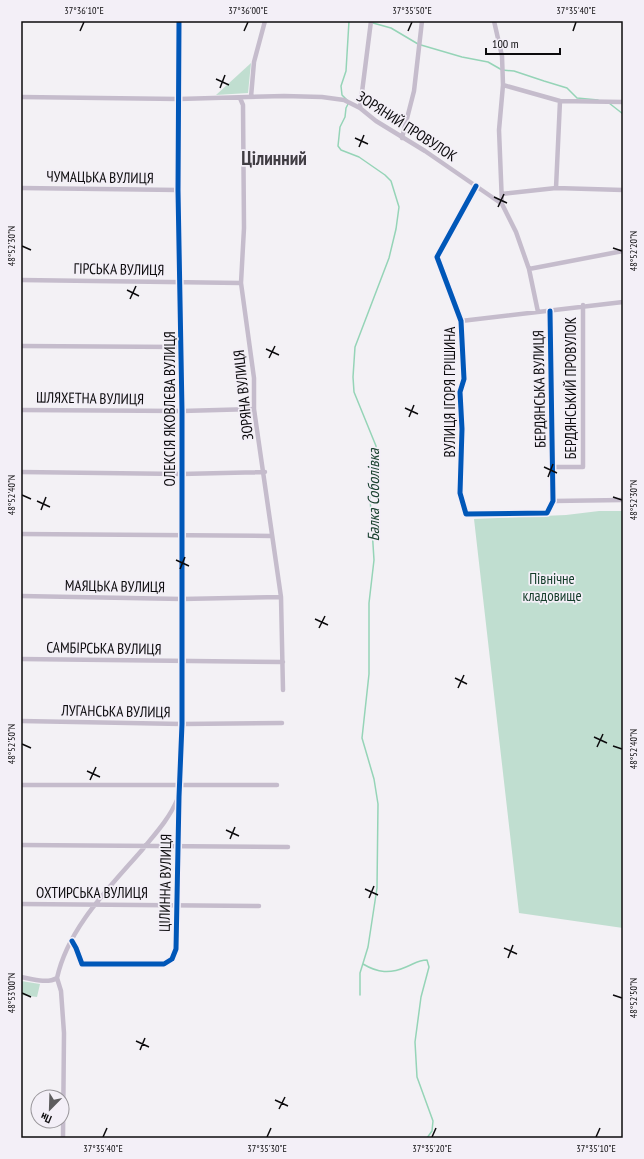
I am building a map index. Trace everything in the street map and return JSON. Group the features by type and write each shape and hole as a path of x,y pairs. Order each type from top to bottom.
{"street":[{"name":"ОЛЕКСІЯ ЯКОВЛЄВА ВУЛИЦЯ","path":"178,797 182,724 182,411 178,190 179,21"},
{"path":"251,97 254,62 265,21"},
{"path":"360,108 371,21"},
{"path":"402,138 414,92 422,21"},
{"path":"494,21 502,56 503,85 499,130 502,204 516,232 529,269 538,312"},
{"path":"503,85 560,101 623,102"},
{"name":"ЗОРЯНИЙ ПРОВУЛОК","path":"21,97 178,99 322,97 344,100 360,108 376,121 425,151 502,204"},
{"name":"ЗОРЯНА ВУЛИЦЯ","path":"240,98 243,105 244,198 241,283 253,371 254,409 265,472 281,598 283,690"},
{"path":"556,188 560,101"},
{"name":"ВУЛИЦЯ ІГОРЯ ГРІШИНА","path":"476,186 437,257 461,321 464,379 460,392 462,429 460,493 466,514 547,513"},
{"name":"ЧУМАЦЬКА ВУЛИЦЯ","path":"21,188 178,190"},
{"path":"502,194 556,188 623,190"},
{"path":"529,269 623,252"},
{"name":"ГІРСЬКА ВУЛИЦЯ","path":"21,280 241,283"},
{"path":"461,321 583,305 623,302"},
{"name":"БЕРДЯНСЬКИЙ ПРОВУЛОК","path":"553,467 583,467 583,305"},
{"name":"БЕРДЯНСЬКА ВУЛИЦЯ","path":"547,513 553,502 550,310"},
{"path":"21,346 180,347"},
{"name":"ШЛЯХЕТНА ВУЛИЦЯ","path":"21,410 182,411 254,409"},
{"path":"21,472 181,474 265,472"},
{"path":"553,502 623,500"},
{"path":"21,534 182,537 272,536"},
{"name":"МАЯЦЬКА ВУЛИЦЯ","path":"21,596 182,599 281,598"},
{"name":"САМБІРСЬКА ВУЛИЦЯ","path":"21,659 283,662"},
{"name":"ЛУГАНСЬКА ВУЛИЦЯ","path":"21,720 182,724 282,723"},
{"path":"21,785 277,785"},
{"name":"ЦІЛИННА ВУЛИЦЯ","path":"57,978 64,955 94,905 172,812 178,797"},
{"name":"ЦІЛИННА ВУЛИЦЯ","path":"72,941 82,964 164,964 168,962 175,954 178,904 178,797"},
{"path":"21,845 288,847"},
{"name":"ОХТИРСЬКА ВУЛИЦЯ","path":"21,904 178,904 259,906"},
{"path":"21,977 43,981 54,980 57,978 62,991 64,1033 63,1138"}],"green space":[{"path":"251,63 248,93 216,95"},
{"name":"Північне кладовище","path":"599,511 623,511 623,928 519,913 474,519 566,515"},
{"path":"21,981 40,984 37,997 21,995"}],"waterway":[{"name":"Балка Соболівка","path":"349,21 346,71 341,86 342,95 349,102 346,108 345,117 340,127 338,146 341,150 359,157 385,175 391,181 399,207 396,229 389,258 355,347 353,377 354,392 376,446 376,470 370,497 374,560 369,603 369,674 362,738 374,779 378,804 377,888 368,947 360,973 360,995"},
{"path":"373,23 391,28 418,44"},
{"path":"421,45 462,57 488,62 502,70 514,71 567,88 577,98 598,100"},
{"path":"609,103 623,114"},
{"name":"Балка Соболівка","path":"363,964 379,971 389,972 419,961 427,960 429,967 421,997 415,1042 417,1077 433,1121 432,1131 427,1138"}],"cycle path":[{"path":"72,941 82,964 164,964 172,959 176,949 182,724 182,411 178,190 179,21"},
{"path":"476,186 437,257 461,321 464,379 460,392 462,429 460,493 466,514 547,513 553,501 550,311"}],"district":[{"name":"Цілинний","path":"274,158"}]}
